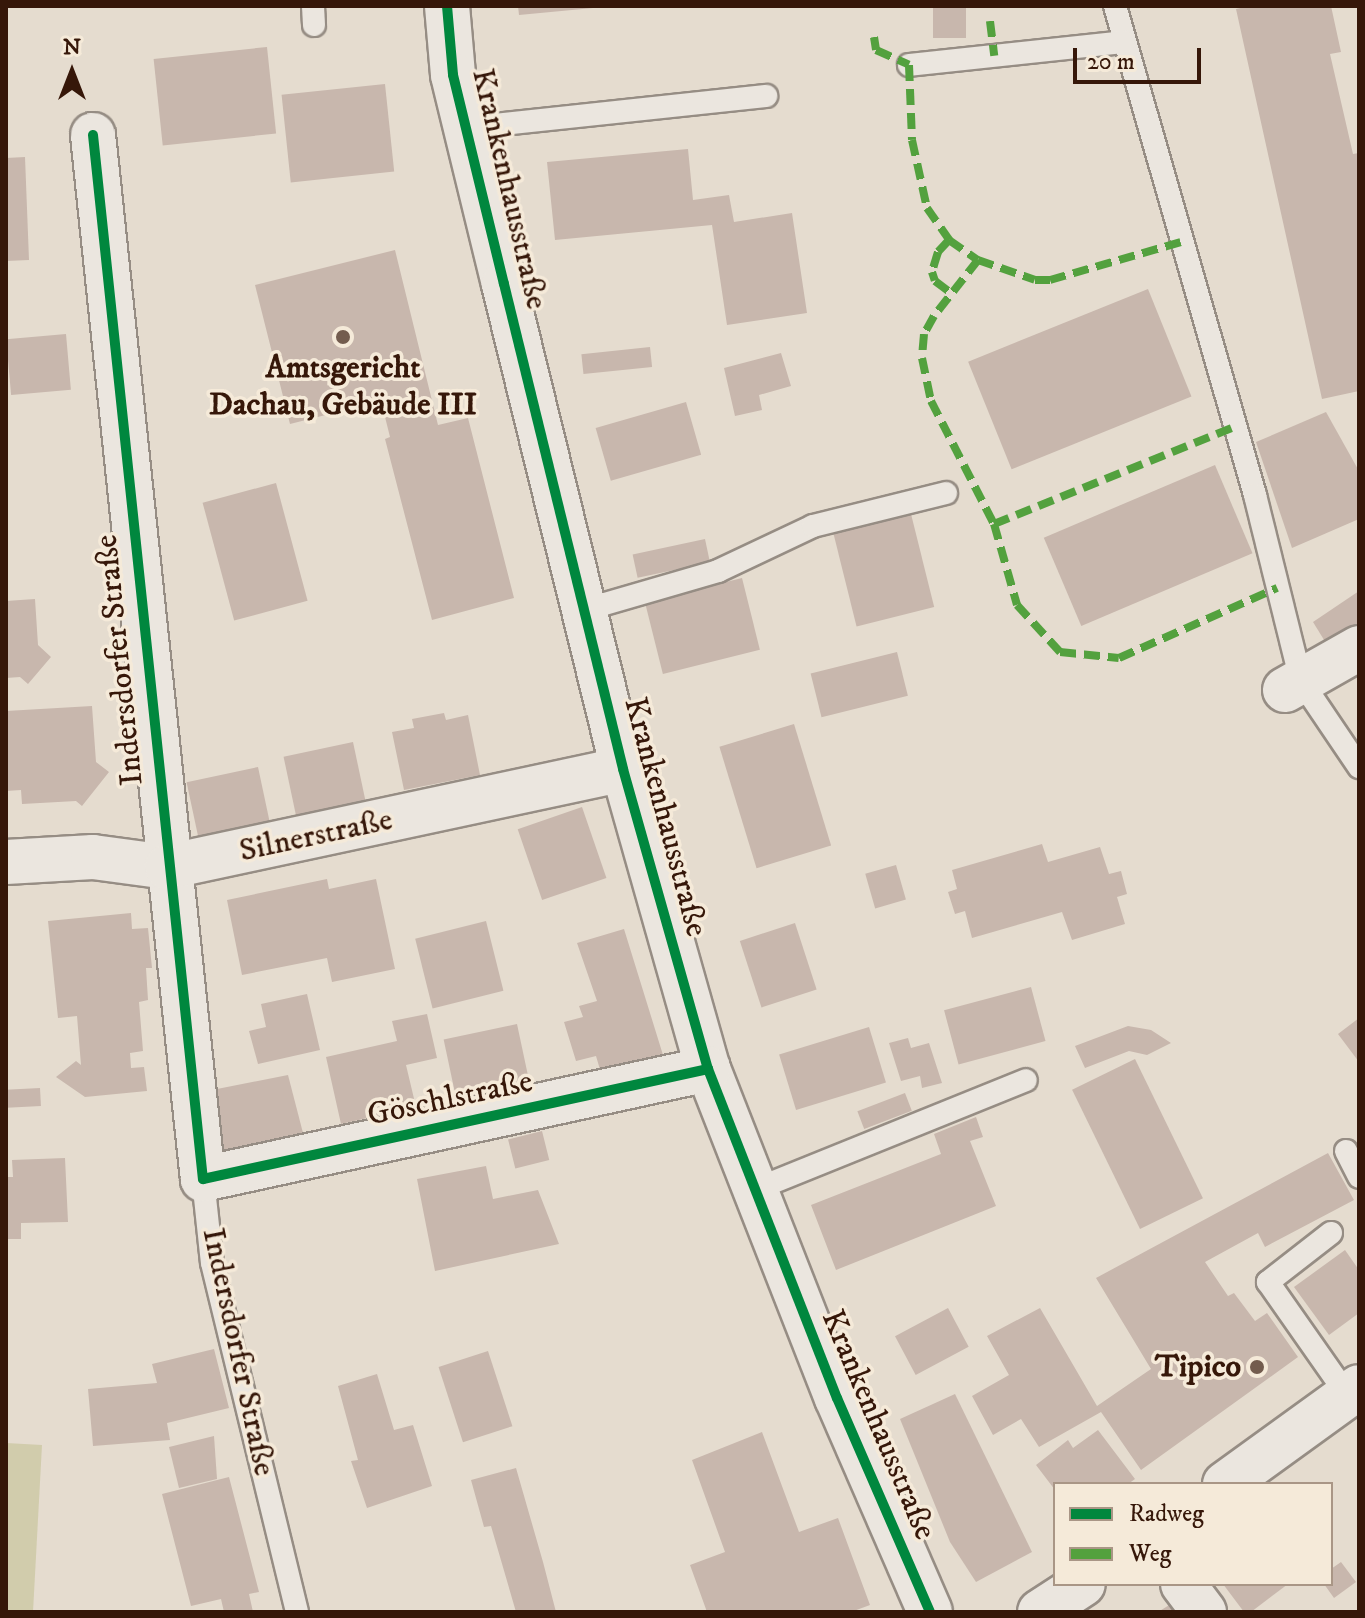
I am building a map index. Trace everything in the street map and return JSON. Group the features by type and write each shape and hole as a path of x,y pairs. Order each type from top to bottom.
{"street":[{"name":"Krankenhausstraße","path":"447,6 453,75 623,769 708,1069 754,1190 930,1612"},
{"name":"Indersdorfer Straße","path":"93,135 167,867 203,1179"},
{"path":"1293,686 1359,648"},
{"name":"Silnerstraße","path":"6,862 93,857 167,867 623,769"},
{"name":"Göschlstraße","path":"203,1179 708,1069"},
{"path":"1228,1482 1353,1391"},
{"path":"1040,1612 1080,1586"},
{"path":"1184,1586 1204,1612"}],"lane":[{"path":"1115,6 1255,495 1293,686 1359,767"},
{"path":"909,65 1124,42"},
{"path":"466,128 766,96"},
{"path":"584,610 718,571 813,526 946,493"},
{"path":"754,1190 1026,1080"},
{"path":"1346,1151 1359,1177"},
{"name":"Indersdorfer Straße","path":"203,1179 212,1263 297,1612"},
{"path":"1331,1233 1268,1282 1353,1391"}],"shaded area":[{"path":"6,1443 42,1445 33,1612 6,1612"}],"building":[{"path":"518,6 593,6 593,8 519,15"},
{"path":"933,6 966,6 966,38 933,38"},
{"path":"1250,6 1331,6 1341,52 1330,54 1353,154 1359,153 1359,391 1322,399 1236,9"},
{"path":"267,47 276,134 163,145 154,59"},
{"path":"385,84 394,172 291,182 282,95"},
{"path":"688,149 693,200 729,195 734,222 792,213 807,313 727,325 712,225 555,240 547,162"},
{"path":"25,157 29,260 6,261 6,158"},
{"path":"395,250 438,425 468,418 514,598 432,620 385,439 390,437 381,401 290,424 255,285"},
{"path":"1148,289 1191,397 1012,469 968,362"},
{"path":"66,334 71,390 11,395 6,339"},
{"path":"650,347 652,367 583,374 581,354"},
{"path":"781,353 791,386 759,395 762,410 735,416 724,368"},
{"path":"686,402 701,455 611,481 596,428"},
{"path":"1326,412 1359,471 1359,519 1292,548 1256,442"},
{"path":"1215,465 1253,553 1081,626 1044,538"},
{"path":"276,483 308,601 234,621 203,503"},
{"path":"910,510 934,607 857,626 832,529"},
{"path":"705,539 710,562 638,578 633,554"},
{"path":"742,578 760,650 663,674 645,602"},
{"path":"1359,591 1359,637 1329,648 1313,622"},
{"path":"35,599 38,645 51,657 28,684 20,677 6,678 6,601"},
{"path":"897,652 908,696 822,717 811,674"},
{"path":"92,706 96,762 109,772 82,806 76,801 22,804 21,790 6,791 6,711"},
{"path":"444,713 446,720 468,715 480,775 404,790 392,732 414,728 412,719"},
{"path":"794,724 831,845 757,868 719,747"},
{"path":"353,742 366,803 296,817 284,757"},
{"path":"258,767 270,822 198,837 187,782"},
{"path":"582,807 606,878 542,900 518,829"},
{"path":"1042,844 1048,862 1100,847 1109,874 1121,871 1127,894 1117,897 1125,924 1072,940 1062,912 972,938 965,911 955,914 948,892 957,889 952,870"},
{"path":"896,865 906,900 875,908 865,874"},
{"path":"327,879 329,889 376,879 395,969 332,982 327,958 242,975 227,900"},
{"path":"131,913 132,929 148,928 152,968 146,968 148,1000 139,1002 143,1051 130,1053 131,1068 144,1067 147,1091 85,1097 56,1077 76,1061 81,1065 77,1016 58,1018 48,921"},
{"path":"486,921 503,991 433,1009 415,939"},
{"path":"795,923 817,990 761,1007 740,941"},
{"path":"624,929 663,1055 601,1073 596,1056 576,1061 564,1022 583,1017 579,1006 597,1001 577,943"},
{"path":"1031,987 1045,1041 959,1064 944,1010"},
{"path":"307,994 320,1050 258,1064 249,1031 266,1027 261,1004"},
{"path":"427,1014 437,1058 406,1065 416,1107 341,1124 326,1057 397,1041 392,1021"},
{"path":"1359,1018 1359,1062 1338,1034"},
{"path":"517,1024 530,1086 457,1101 444,1040"},
{"path":"1128,1026 1151,1030 1171,1043 1147,1055 1129,1051 1085,1068 1075,1046"},
{"path":"869,1027 886,1082 796,1110 779,1054"},
{"path":"908,1038 911,1048 929,1043 942,1083 922,1088 920,1076 901,1081 889,1043"},
{"path":"1135,1059 1203,1198 1140,1229 1072,1090"},
{"path":"288,1075 303,1133 217,1152 212,1090"},
{"path":"40,1088 41,1106 7,1108 6,1090"},
{"path":"905,1093 912,1111 864,1129 857,1111"},
{"path":"976,1117 983,1137 970,1141 996,1206 836,1270 811,1205 941,1154 934,1134"},
{"path":"542,1131 549,1160 515,1169 508,1139"},
{"path":"1328,1153 1354,1200 1265,1247 1258,1233 1205,1262 1228,1296 1234,1293 1255,1321 1267,1313 1298,1357 1141,1470 1101,1412 1039,1447 1021,1419 993,1435 972,1396 1009,1375 987,1336 1040,1308 1097,1406 1151,1369 1096,1278"},
{"path":"65,1158 68,1222 21,1223 21,1239 6,1239 6,1177 13,1177 12,1160"},
{"path":"486,1166 493,1199 538,1190 559,1244 435,1271 417,1179"},
{"path":"1345,1250 1359,1270 1359,1313 1329,1335 1294,1287"},
{"path":"948,1308 969,1347 916,1375 895,1336"},
{"path":"214,1349 229,1408 167,1423 170,1440 93,1446 88,1389 157,1383 152,1364"},
{"path":"488,1351 512,1426 463,1442 439,1367"},
{"path":"377,1374 394,1430 413,1425 432,1486 367,1508 351,1461 358,1460 338,1386"},
{"path":"955,1394 1032,1552 976,1582 950,1542 900,1419"},
{"path":"1098,1430 1135,1479 1131,1482 1053,1482 1053,1487 1036,1465 1068,1440 1073,1448"},
{"path":"762,1432 799,1532 838,1518 870,1605 851,1612 707,1612 690,1565 725,1552 692,1460"},
{"path":"214,1436 217,1479 179,1488 169,1447"},
{"path":"516,1468 556,1612 516,1612 491,1526 484,1527 471,1480"},
{"path":"229,1477 259,1592 249,1594 253,1612 224,1612 221,1599 191,1606 162,1494"},
{"path":"1341,1562 1356,1582 1334,1598 1325,1586 1333,1586 1333,1568"},
{"path":"1224,1586 1285,1586 1251,1612 1244,1612"},
{"path":"1179,1599 1188,1612 1158,1612"}],"marked path":[{"path":"990,21 994,56"},
{"path":"874,37 876,50 909,65 912,140 927,208 949,240 978,260 1035,280 1050,280 1181,242"},
{"path":"949,240 938,252 932,272 935,281 952,294"},
{"path":"978,260 934,316 924,334 922,358 931,401 994,524 1017,605 1060,652 1119,658 1277,588"},
{"path":"994,524 1234,427"}],"cycle path":[{"path":"447,6 453,75 623,769 708,1069 837,1398 930,1612"},
{"path":"93,135 203,1179 708,1069"}],"place":[{"name":"Amtsgericht Dachau, Gebäude III","path":"343,337"},
{"name":"Tipico","path":"1257,1367"}]}
